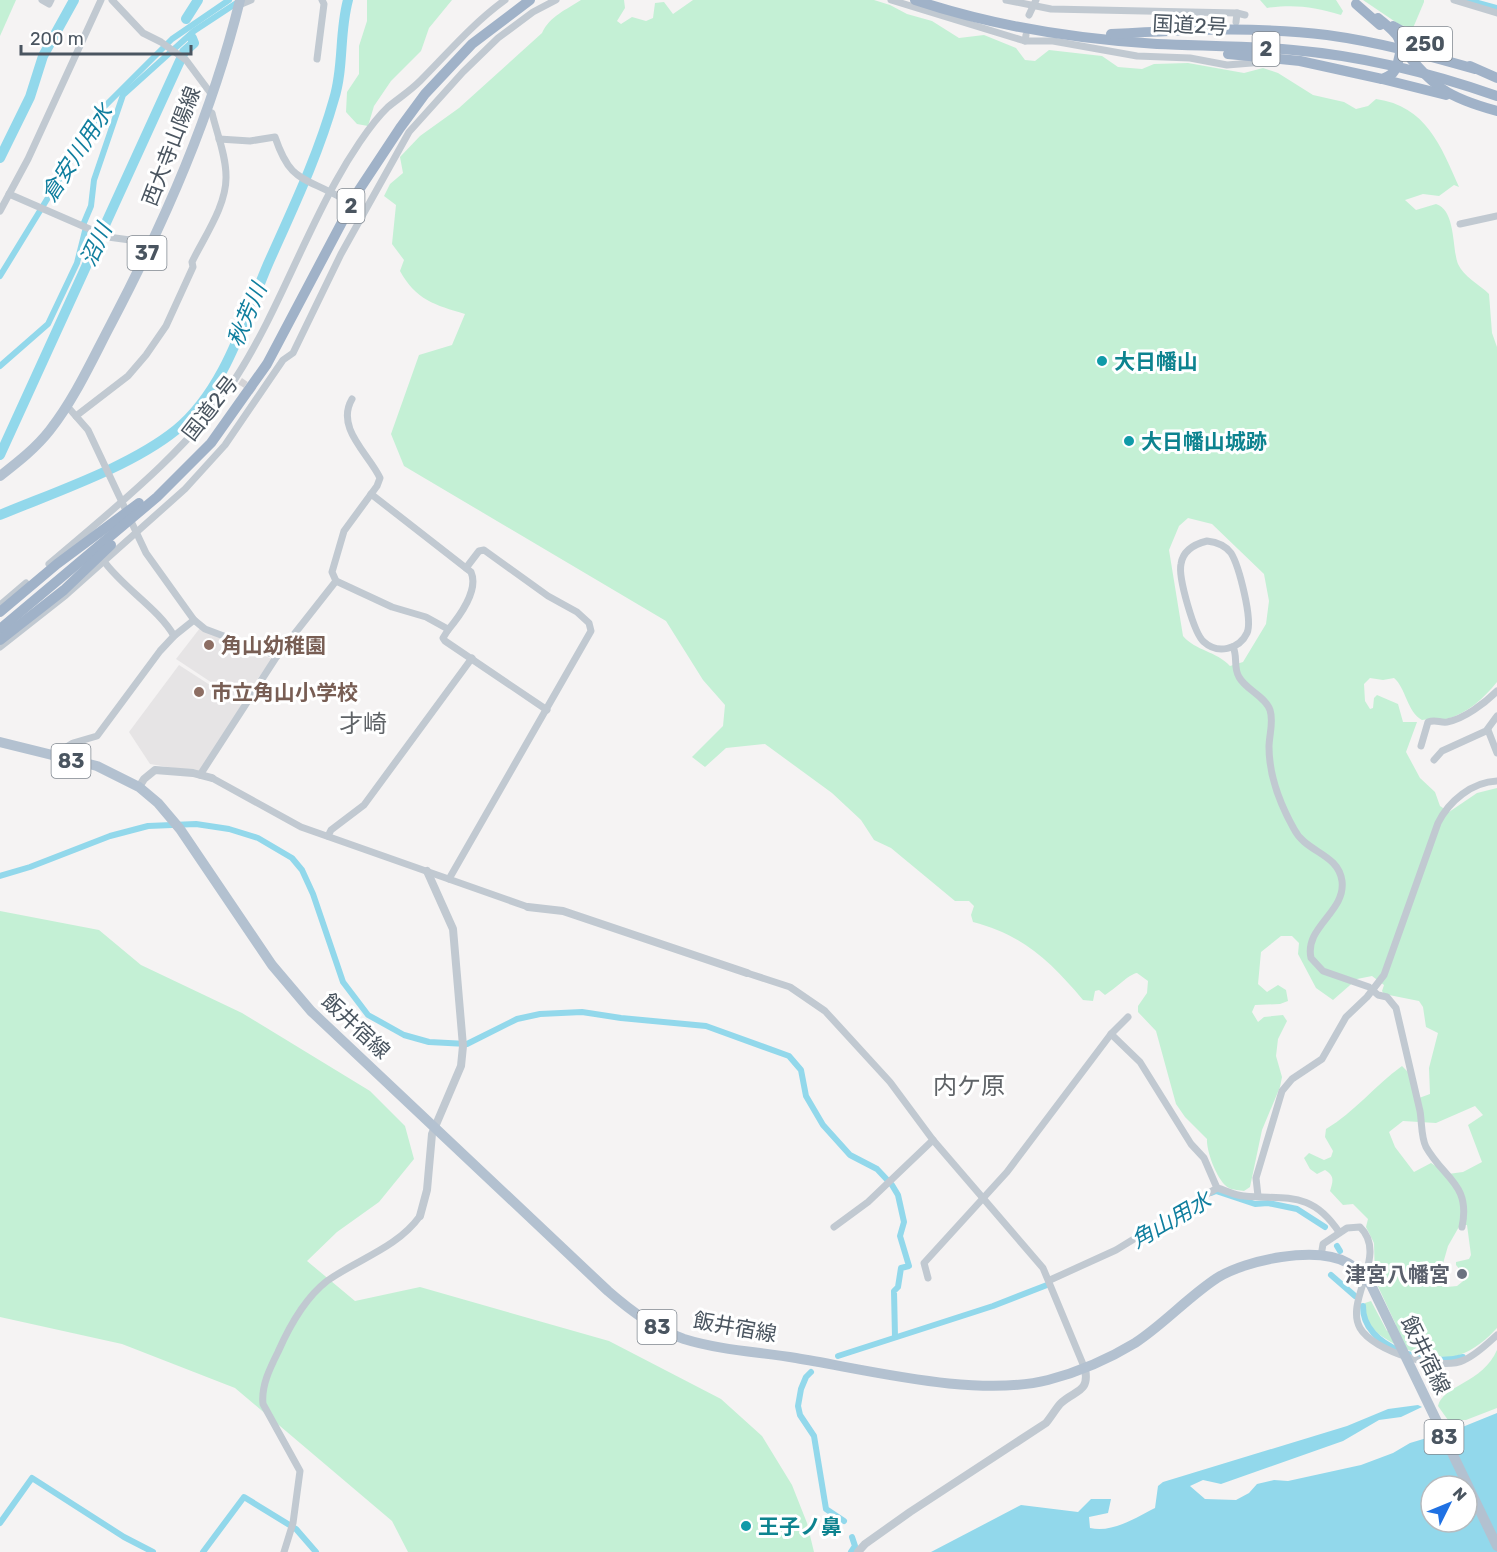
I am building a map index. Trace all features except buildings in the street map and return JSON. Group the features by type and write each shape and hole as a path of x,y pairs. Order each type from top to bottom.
{"highway":[{"name":"国道2号","path":"0,630 159,492 211,442 267,364 359,190 400,128 425,94 472,44 530,0"},
{"name":"国道2号","path":"915,0 969,16 1063,35 1156,44 1295,50 1376,63 1460,83 1497,96"},
{"name":"250","path":"1353,2 1376,19 1497,78"},
{"path":"1063,35 1203,29 1372,37 1377,30 1376,19"},
{"path":"1376,19 1398,35 1402,48 1396,70 1392,75 1382,79"},
{"path":"1325,35 1402,48 1475,69"},
{"path":"1156,44 1164,49 1300,61 1450,95"},
{"name":"250","path":"1402,48 1434,84 1450,95 1497,111"},
{"path":"1434,57 1425,64 1434,84"},
{"path":"0,612 18,596 159,492"},
{"path":"0,640 97,560 159,492"}],"main road":[{"name":"西大寺山陽線","path":"0,476 27,455 49,432 67,406 149,248 168,210 207,111 239,2"},
{"name":"飯井宿線","path":"0,742 96,766 139,787 180,829 290,988 311,1011 625,1306 643,1319 685,1339 968,1385 1023,1385 1085,1369 1109,1359 1136,1342 1226,1273 1263,1260 1321,1256 1348,1263 1371,1285 1497,1546"}],"street":[{"path":"42,0 49,4 51,0"},
{"path":"0,211 28,159 101,0"},
{"path":"111,0 143,33 161,42 186,60 212,95"},
{"path":"239,2 251,0"},
{"path":"317,59 324,4 322,0"},
{"path":"0,605 131,492 206,419 238,380 331,192 354,153 388,108 419,82 453,45 505,0"},
{"path":"0,647 105,562 214,459 258,393 283,360 293,353 305,333 340,254 409,132 498,38 533,12 555,0"},
{"path":"891,0 1026,38 1137,56 1264,62"},
{"path":"1006,0 1034,3 1051,9 1149,7 1241,14 1236,22"},
{"path":"1454,0 1497,13"},
{"path":"1029,15 1034,3"},
{"path":"76,416 128,376 166,326 224,192 227,178 219,139 212,113 207,111"},
{"path":"219,139 250,141 275,137 282,159 298,177 338,196"},
{"path":"9,194 108,237 130,240 149,248"},
{"path":"357,207 364,212"},
{"path":"1460,224 1497,216"},
{"path":"352,399 347,410 349,424 359,447 380,478 344,531 332,572 336,581 392,606 426,617 448,630"},
{"path":"67,406 88,430 146,553 194,620 205,629 277,656"},
{"path":"131,492 154,517"},
{"path":"371,494 466,568 473,578 472,587 458,619 444,635 445,641 547,710"},
{"path":"83,535 131,592 166,622 174,636"},
{"path":"1216,542 1230,553 1234,561 1250,622 1244,638 1233,647 1220,649 1211,647 1197,634 1194,626 1180,573 1181,564 1190,548 1198,543 1216,542"},
{"path":"449,879 547,710 591,627 571,608 548,596 484,550 479,551 466,568"},
{"path":"34,576 56,603"},
{"path":"200,775 277,656 336,581"},
{"path":"51,756 72,743 97,736 174,636 194,620"},
{"path":"1233,647 1238,676 1263,700 1271,713 1270,766 1279,797 1294,831 1309,847 1331,859 1341,874 1342,886 1339,899 1311,940 1311,958 1323,971 1374,990 1378,995 1387,997 1396,1008 1424,1140 1429,1151 1458,1186 1464,1208 1462,1227"},
{"path":"328,836 331,830 364,805 472,658"},
{"path":"1421,746 1428,722 1434,720 1446,722 1459,717 1497,691"},
{"path":"1434,760 1442,751 1488,730 1497,716"},
{"path":"1488,730 1497,753"},
{"path":"139,787 144,779 155,770 212,778 276,815 328,836 528,907 563,911 790,987 831,1016 890,1082 933,1140 1037,1259 1050,1280 1087,1377 1084,1387 1061,1403 1046,1423 910,1512 865,1544 858,1552"},
{"path":"1258,1196 1256,1178 1282,1090 1292,1079 1322,1059 1346,1017 1374,990 1390,960 1442,814 1459,796 1497,781"},
{"path":"284,1552 293,1523 300,1471 263,1404 262,1395 273,1361 298,1316 325,1283 403,1236 420,1216 427,1190 429,1150 435,1126 461,1066 463,1028 453,929 427,871"},
{"path":"928,1278 924,1263 1007,1172 1111,1034 1128,1017"},
{"path":"1111,1034 1140,1062 1191,1144 1204,1158 1216,1188 1237,1195 1282,1197 1306,1202 1329,1217 1339,1232"},
{"path":"834,1227 890,1181 933,1140"},
{"path":"1050,1280 1124,1245 1216,1188"},
{"path":"1321,1256 1323,1244 1339,1232 1353,1226 1360,1227 1368,1239 1368,1266 1357,1313 1358,1322 1366,1335 1394,1352 1417,1360 1453,1363 1463,1361 1497,1335"}],"shaded area":[{"path":"200,628 272,659 241,702 176,659"},
{"path":"179,665 244,707 198,772 150,764 129,732"}],"green space":[{"path":"0,0 16,0 0,36"},
{"path":"367,0 452,0 429,28 421,51 391,81 374,106 368,126 357,124 346,112 347,92 359,74 359,46 367,21"},
{"path":"581,0 624,0 625,8 617,21 621,24 632,17 646,21 653,18 655,3 664,2 673,14 693,0 874,0 907,14 932,21 959,38 984,35 1016,48 1025,60 1035,61 1049,50 1102,56 1118,67 1142,69 1154,64 1188,63 1244,73 1263,68 1278,73 1313,95 1344,102 1356,109 1368,106 1376,99 1393,103 1408,110 1430,130 1459,187 1454,185 1439,196 1423,194 1405,200 1416,210 1436,204 1447,214 1460,268 1489,294 1492,333 1497,347 1497,682 1468,709 1443,720 1422,720 1417,716 1394,678 1383,680 1370,678 1364,684 1365,701 1370,709 1373,708 1374,698 1377,695 1398,704 1403,722 1417,722 1406,752 1420,778 1435,792 1440,806 1449,812 1477,793 1497,788 1497,1328 1475,1347 1459,1355 1437,1357 1398,1346 1377,1333 1366,1317 1365,1303 1371,1301 1387,1331 1396,1325 1375,1280 1374,1243 1366,1227 1368,1219 1353,1204 1343,1205 1330,1191 1332,1177 1330,1174 1325,1170 1317,1174 1310,1169 1304,1158 1309,1153 1324,1160 1331,1157 1333,1151 1325,1137 1326,1129 1346,1115 1402,1066 1408,1072 1419,1098 1430,1094 1429,1068 1438,1033 1426,1027 1423,1007 1419,1001 1384,994 1382,991 1384,985 1372,976 1357,979 1333,1000 1316,988 1298,954 1299,943 1292,936 1281,936 1261,952 1258,984 1267,992 1278,985 1286,990 1288,1001 1280,1004 1255,1005 1252,1012 1258,1022 1264,1017 1283,1015 1287,1021 1278,1039 1276,1056 1282,1077 1262,1130 1250,1187 1244,1191 1229,1188 1221,1180 1214,1166 1208,1151 1207,1139 1185,1117 1176,1104 1156,1031 1138,1012 1138,1006 1147,993 1148,981 1137,973 1105,995 1099,990 1095,991 1093,1001 1083,1000 1059,973 1034,951 1007,934 973,922 971,915 974,906 969,901 955,901 891,848 874,840 861,820 832,793 765,744 726,748 705,767 692,757 723,726 725,705 703,680 666,621 404,466 391,434 419,355 452,345 465,314 427,300 406,281 400,271 404,260 392,244 396,205 384,196 390,184 403,173 400,157 420,136 459,108 542,33 554,18","holes":["1188,518 1212,524 1264,574 1269,601 1266,624 1243,662 1230,666 1183,636 1169,550 1179,526","1475,1106 1483,1115 1468,1125 1482,1162 1463,1172 1448,1174 1431,1163 1414,1172 1395,1147 1389,1132 1403,1121 1436,1123","1460,1225 1467,1225 1471,1255 1469,1259 1456,1262 1467,1278 1457,1286 1447,1287 1440,1274 1448,1246"]},
{"path":"1260,0 1336,0 1343,11 1341,15 1304,7 1267,8"},
{"path":"1363,0 1424,0 1424,2 1413,28 1400,25"},
{"path":"0,911 99,930 141,965 242,1013 370,1091 405,1126 414,1159 379,1202 337,1232 307,1261 355,1301 420,1287 609,1341 721,1399 762,1436 792,1485 807,1523 814,1552 408,1552 392,1521 235,1388 122,1344 0,1317"},
{"path":"1497,1350 1497,1408 1466,1420 1448,1420 1438,1406 1441,1399 1483,1370"}],"water":[{"path":"1418,1405 1422,1407 1401,1417 1379,1420 1343,1441 1221,1484 1203,1480 1190,1486 1205,1499 1236,1500 1249,1493 1257,1484 1274,1480 1288,1481 1361,1465 1393,1453 1410,1443 1460,1428 1497,1413 1497,1552 931,1552 1021,1505 1078,1512 1091,1499 1111,1499 1108,1513 1089,1517 1090,1528 1115,1527 1155,1508 1158,1486 1163,1482 1347,1426 1388,1409"}],"waterway":[{"path":"0,158 30,97 43,56 74,0"},
{"name":"沼川","path":"186,19 198,0"},
{"name":"倉安川用水","path":"0,276 103,108 172,39 229,0"},
{"name":"秋芳川","path":"0,515 91,478 137,456 176,430 208,395 241,331 304,183 328,120 337,87 343,25 348,0"},
{"name":"倉安川用水","path":"1467,0 1497,8"},
{"path":"83,225 91,206 94,180 123,95 194,31 235,4"},
{"name":"沼川","path":"0,455 184,52 194,43 192,38"},
{"path":"0,366 48,324 77,263 85,231"},
{"path":"0,876 110,836 148,826 196,824 229,829 258,838 292,858 302,870 313,894 343,982 368,1015 404,1035 429,1042 467,1044 517,1019 540,1014 582,1012 706,1026 789,1056 801,1070 806,1096 823,1125 850,1155 877,1169 898,1195 904,1222 900,1236 909,1266 901,1268 898,1287 894,1291 895,1337"},
{"name":"角山用水","path":"1211,1193 1216,1191 1255,1204 1268,1203 1297,1209 1325,1227"},
{"name":"角山用水","path":"1337,1246 1340,1251"},
{"name":"角山用水","path":"1331,1275 1355,1296"},
{"name":"角山用水","path":"838,1356 993,1306 1047,1285"},
{"name":"角山用水","path":"1363,1306 1366,1321 1373,1333 1400,1351 1433,1359 1463,1357"},
{"name":"角山用水","path":"811,1372 801,1389 798,1406 800,1415 814,1436 826,1509 844,1521"},
{"name":"角山用水","path":"0,1523 32,1478 124,1537 153,1552"},
{"path":"203,1552 244,1497 296,1529 316,1552"},
{"name":"角山用水","path":"851,1552 855,1546 852,1537"}],"tunnel":[{"path":"338,196 357,207"},
{"path":"240,381 256,392"}],"place":[{"name":"大日幡山","path":"1102,361"},
{"name":"大日幡山城跡","path":"1129,441"},
{"name":"角山幼稚園","path":"209,645"},
{"name":"市立角山小学校","path":"199,692"},
{"name":"津宮八幡宮","path":"1462,1274"},
{"name":"王子ノ鼻","path":"746,1526"}],"district":[{"name":"才崎","path":"363,724"},
{"name":"内ケ原","path":"969,1086"}]}
